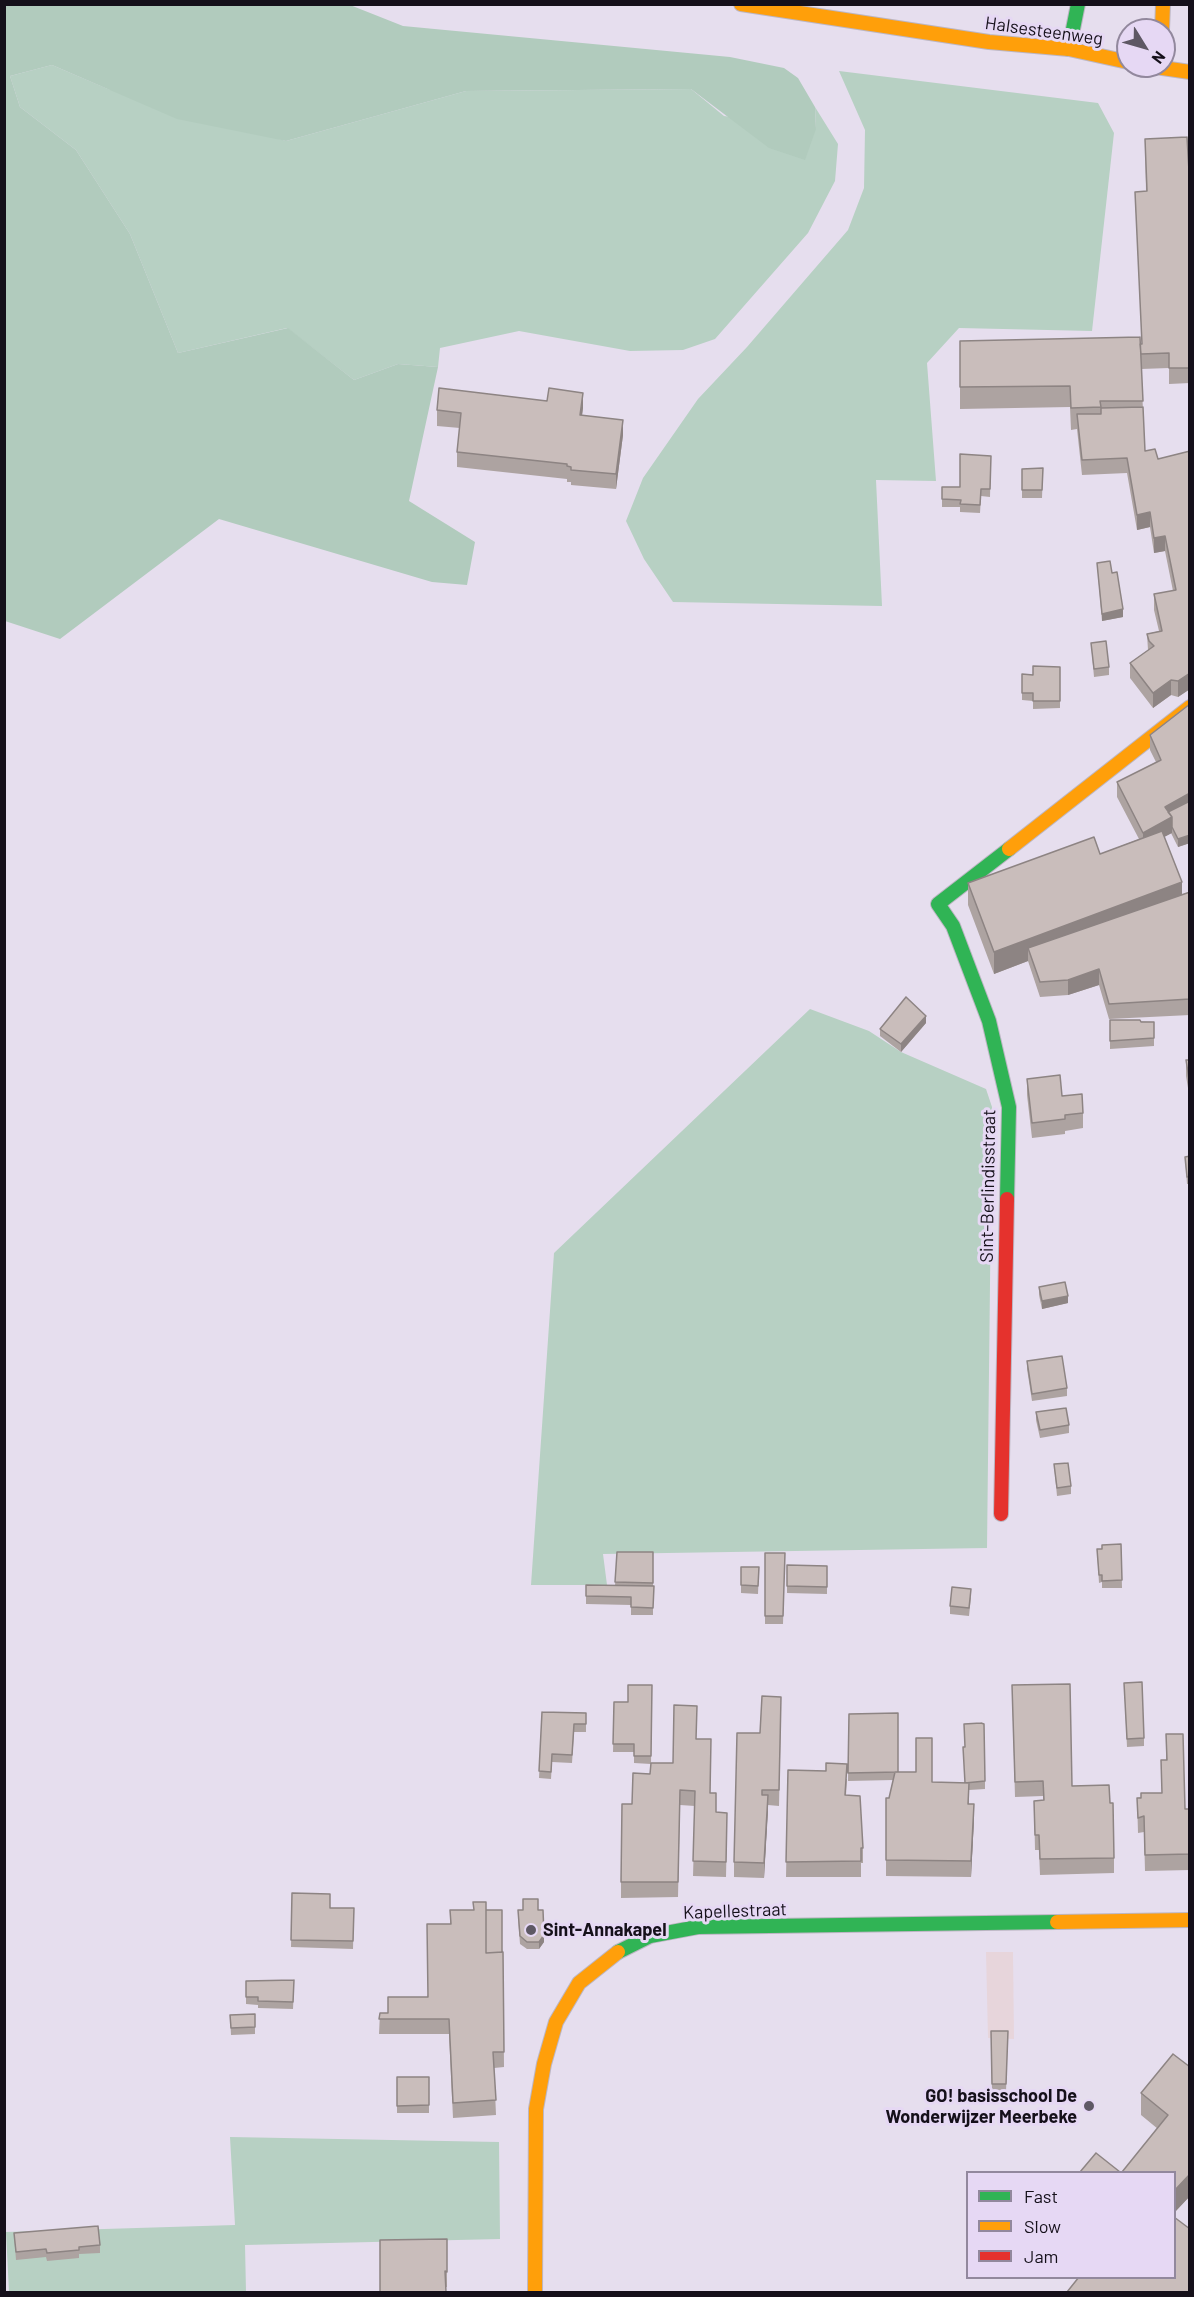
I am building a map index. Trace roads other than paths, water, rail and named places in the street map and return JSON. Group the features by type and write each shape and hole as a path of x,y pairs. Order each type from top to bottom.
{"street":[{"name":"Halsesteenweg","path":"741,4 989,42 1069,49 1116,59"},
{"path":"1069,49 1078,4"},
{"name":"Sint-Berlindisstraat","path":"1001,1514 1009,1107 989,1021 953,926 938,904 1190,706"},
{"name":"Kapellestraat","path":"535,2292 536,2109 544,2064 556,2022 579,1983 614,1954 650,1936 698,1927 1190,1920"}],"place":[{"name":"Sint-Annakapel","path":"531,1930"},
{"name":"GO! basisschool De Wonderwijzer Meerbeke","path":"1089,2106"}]}
